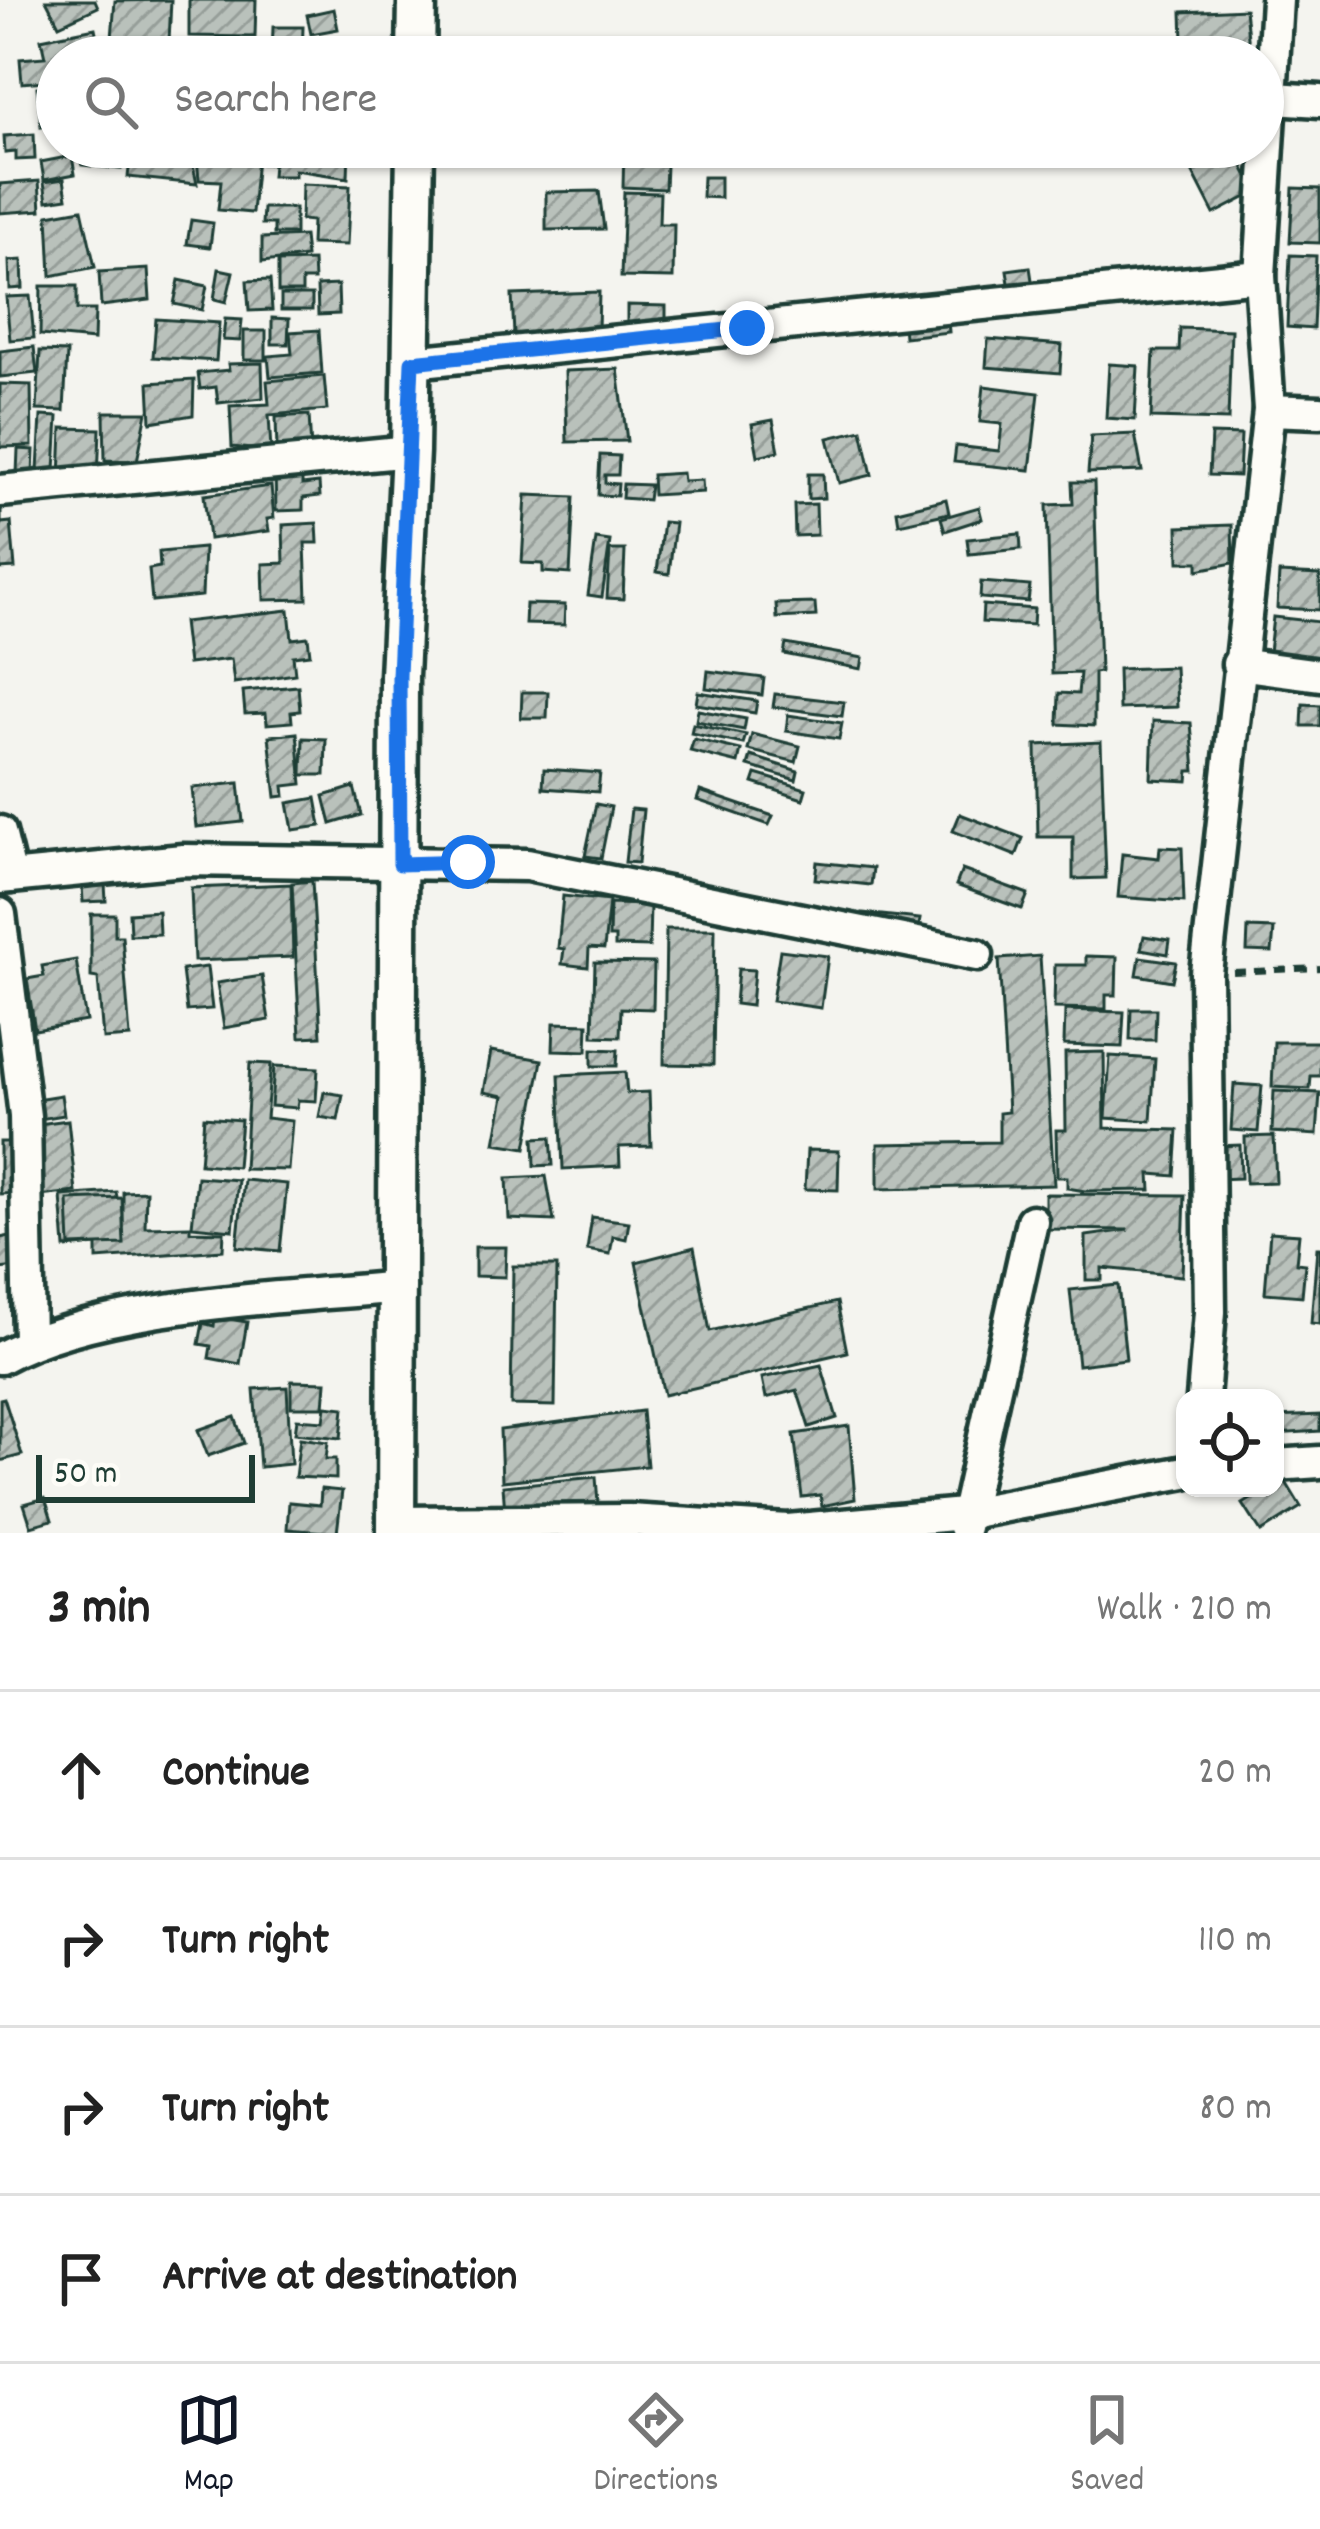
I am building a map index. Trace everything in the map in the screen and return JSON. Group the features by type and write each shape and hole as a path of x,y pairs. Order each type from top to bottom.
{"main road":[{"path":"416,36 417,0"},
{"path":"395,1527 400,1287 399,676 410,451 415,168"}],"street":[{"path":"1276,36 1277,0"},
{"path":"1284,98 1320,100"},
{"path":"1204,1389 1210,1312 1205,973 1269,410 1259,276 1268,168"},
{"path":"412,362 1259,276"},
{"path":"1269,410 1320,412"},
{"path":"0,491 410,451"},
{"path":"1238,664 1320,675"},
{"path":"0,832 5,878 182,860 527,865 977,956"},
{"path":"0,914 26,1116 29,1342"},
{"path":"964,1523 1032,1221"},
{"path":"0,1358 29,1342 189,1306 400,1287"},
{"path":"1284,1464 1320,1462"},
{"path":"395,1527 629,1520 788,1530 964,1523 1176,1474"}],"path":[{"path":"1205,973 1320,968"}],"building":[{"path":"46,0 95,0 98,7 59,25"},
{"path":"171,0 169,36 112,36 115,1"},
{"path":"189,0 256,0 255,36 189,36"},
{"path":"334,9 338,29 311,34 307,15"},
{"path":"1245,9 1248,36 1183,36 1182,12"},
{"path":"273,27 303,27 303,36 273,36"},
{"path":"95,28 97,36 56,36"},
{"path":"36,58 36,82 22,83 20,59"},
{"path":"34,134 35,159 16,160 16,152 5,153 4,136"},
{"path":"42,168 74,168 75,174 44,180"},
{"path":"129,168 194,168 197,184 128,177"},
{"path":"198,168 256,168 252,213 218,210 221,181 199,180"},
{"path":"273,168 348,168 348,178 295,170 295,176 272,176"},
{"path":"623,168 666,168 665,189 623,187"},
{"path":"1244,168 1256,192 1214,214 1192,171"},
{"path":"703,177 720,177 720,198 702,197"},
{"path":"64,179 67,198 47,201 44,182"},
{"path":"39,181 41,210 0,213 0,184"},
{"path":"302,184 350,186 347,245 311,244 312,221 301,220"},
{"path":"1293,188 1320,189 1320,243 1290,242"},
{"path":"599,191 604,229 546,230 546,192"},
{"path":"624,192 660,193 659,224 674,224 673,278 621,277"},
{"path":"263,208 295,208 295,234 274,234 274,224 262,224"},
{"path":"82,209 95,267 51,276 48,215"},
{"path":"191,220 213,223 210,247 187,244"},
{"path":"304,236 306,257 262,262 262,238"},
{"path":"1290,255 1316,256 1313,329 1287,327"},
{"path":"22,260 23,288 10,289 9,261"},
{"path":"313,261 314,280 302,280 302,292 278,292 278,262"},
{"path":"1030,267 1033,287 1010,290 1007,270"},
{"path":"148,269 150,300 101,306 99,272"},
{"path":"219,269 233,272 226,302 214,299"},
{"path":"179,280 207,286 202,310 174,304"},
{"path":"270,280 272,310 249,311 247,281"},
{"path":"338,285 339,314 318,315 317,286"},
{"path":"41,286 77,286 77,310 95,310 94,340 40,335"},
{"path":"599,292 598,331 514,334 512,295"},
{"path":"281,295 312,295 312,310 281,310"},
{"path":"30,296 34,338 10,340 6,297"},
{"path":"627,305 666,306 666,324 627,323"},
{"path":"272,318 289,319 288,344 272,344"},
{"path":"156,319 219,323 216,361 153,357"},
{"path":"225,319 242,320 240,341 223,340"},
{"path":"948,321 949,332 904,337 903,325"},
{"path":"1180,328 1231,330 1228,420 1151,418 1154,351 1179,351"},
{"path":"319,330 322,373 270,377 268,356 292,354 290,332"},
{"path":"244,331 266,331 266,360 244,360"},
{"path":"988,339 1062,345 1060,373 986,367"},
{"path":"34,347 37,373 0,377 0,351"},
{"path":"40,351 67,352 64,411 37,410"},
{"path":"262,363 263,398 218,403 216,387 200,389 198,373 229,370 228,364"},
{"path":"1109,364 1138,366 1135,420 1106,418"},
{"path":"618,369 627,441 567,442 565,371"},
{"path":"324,376 327,410 269,415 271,451 232,447 230,406 269,404 267,381"},
{"path":"194,380 193,415 151,422 149,383"},
{"path":"0,384 31,385 32,446 0,447"},
{"path":"984,386 1039,393 1030,470 954,462 956,446 999,451 1002,424 980,422"},
{"path":"104,412 147,412 137,461 105,460"},
{"path":"309,415 311,450 277,452 276,417"},
{"path":"41,416 58,417 55,470 38,470"},
{"path":"773,420 779,451 758,456 752,424"},
{"path":"62,428 100,429 98,478 60,478"},
{"path":"862,430 872,475 839,483 828,438"},
{"path":"1135,434 1142,471 1088,473 1091,436"},
{"path":"1211,434 1241,435 1239,476 1209,475"},
{"path":"18,449 34,450 33,474 17,474"},
{"path":"600,455 619,456 618,475 605,475 605,483 618,484 617,496 598,495"},
{"path":"302,471 302,485 319,483 320,496 303,498 303,510 276,511 275,472"},
{"path":"682,473 683,481 702,480 703,492 653,495 652,475"},
{"path":"808,474 823,474 824,498 808,499"},
{"path":"1072,482 1094,482 1100,672 1094,673 1094,726 1058,724 1059,693 1078,694 1080,673 1052,674 1047,505 1073,504"},
{"path":"623,484 650,485 648,500 622,498"},
{"path":"271,486 274,518 267,519 269,531 209,539 204,495"},
{"path":"526,495 574,497 570,574 543,572 543,564 522,563"},
{"path":"946,499 949,513 899,524 897,511"},
{"path":"816,504 817,535 795,536 794,505"},
{"path":"1,506 1,523 11,522 15,568 0,569"},
{"path":"979,507 982,519 945,531 941,518"},
{"path":"663,522 675,523 669,574 657,572"},
{"path":"317,523 318,543 305,543 307,599 264,600 263,564 284,563 283,525"},
{"path":"1232,525 1233,563 1198,570 1198,562 1179,562 1178,527"},
{"path":"1020,534 1021,549 969,554 967,539"},
{"path":"596,539 610,541 602,597 588,595"},
{"path":"204,548 202,596 152,601 149,569 160,567 159,552"},
{"path":"610,550 625,550 623,599 607,598"},
{"path":"1279,573 1320,575 1320,610 1277,608"},
{"path":"981,582 1030,586 1028,602 980,598"},
{"path":"815,603 816,616 777,618 776,604"},
{"path":"526,604 565,605 564,625 525,624"},
{"path":"983,605 1034,609 1033,625 982,622"},
{"path":"289,610 292,639 308,637 310,654 293,656 295,674 234,683 231,659 188,664 183,622"},
{"path":"1273,617 1320,622 1320,667 1268,661"},
{"path":"786,644 863,658 861,669 784,654"},
{"path":"1175,667 1177,707 1119,709 1118,669"},
{"path":"708,671 764,678 762,695 706,688"},
{"path":"298,686 300,711 291,712 292,722 267,724 266,713 245,714 243,691"},
{"path":"522,692 548,692 547,718 521,718"},
{"path":"698,692 757,701 755,713 696,704"},
{"path":"775,694 844,702 842,716 773,707"},
{"path":"1303,704 1320,705 1320,726 1302,726"},
{"path":"698,710 746,719 744,730 696,721"},
{"path":"788,715 842,723 839,739 786,731"},
{"path":"1153,721 1191,723 1195,771 1189,771 1188,781 1151,779"},
{"path":"693,724 746,735 743,744 691,733"},
{"path":"297,733 302,784 284,786 285,796 276,797 269,736"},
{"path":"752,734 800,746 796,762 748,750"},
{"path":"303,738 326,739 325,775 302,775"},
{"path":"694,739 741,750 738,763 690,751"},
{"path":"1101,742 1106,878 1073,879 1073,837 1038,837 1036,745"},
{"path":"751,756 798,771 796,780 748,766"},
{"path":"544,769 600,773 598,792 543,788"},
{"path":"756,774 806,789 803,799 753,783"},
{"path":"239,783 243,822 196,827 192,788"},
{"path":"354,787 361,815 331,824 324,796"},
{"path":"700,791 773,816 769,825 697,800"},
{"path":"316,798 321,826 293,830 288,803"},
{"path":"596,804 611,807 601,858 585,856"},
{"path":"631,809 643,810 638,863 625,862"},
{"path":"960,814 1023,838 1016,856 953,831"},
{"path":"1160,847 1182,848 1184,902 1118,897 1122,854 1159,858"},
{"path":"817,862 873,868 871,885 815,879"},
{"path":"962,870 1028,894 1022,909 956,885"},
{"path":"312,881 321,1036 300,1037 292,883"},
{"path":"105,884 106,901 83,902 82,885"},
{"path":"291,884 293,957 194,961 191,888"},
{"path":"563,896 609,901 604,949 589,948 588,967 562,964 564,949 558,948"},
{"path":"610,904 650,905 649,947 615,946 615,937 609,937"},
{"path":"158,911 159,934 130,935 129,913"},
{"path":"863,913 920,919 918,933 862,927"},
{"path":"91,914 115,914 115,936 122,936 130,1037 103,1039 98,978 91,977"},
{"path":"1248,928 1274,929 1272,952 1247,951"},
{"path":"666,929 715,929 713,1065 664,1064"},
{"path":"1144,936 1170,940 1168,954 1141,949"},
{"path":"780,950 828,956 821,1008 772,1001"},
{"path":"1040,956 1054,1185 878,1189 878,1144 999,1142 999,1113 1008,1112 999,959"},
{"path":"1086,956 1117,957 1116,995 1106,995 1106,1009 1054,1008 1055,965 1086,965"},
{"path":"1140,957 1176,962 1172,981 1137,975"},
{"path":"76,960 86,1021 35,1030 27,979 44,976 42,966"},
{"path":"595,962 654,963 653,1009 621,1008 620,1037 593,1036"},
{"path":"207,967 212,1009 187,1011 182,970"},
{"path":"738,969 754,970 751,1006 735,1004"},
{"path":"262,976 269,1020 224,1028 217,983"},
{"path":"1131,1009 1156,1009 1155,1040 1130,1040"},
{"path":"1065,1010 1124,1012 1122,1047 1064,1045"},
{"path":"554,1023 588,1024 587,1051 553,1050"},
{"path":"1274,1042 1320,1042 1320,1076 1311,1076 1310,1089 1272,1087"},
{"path":"592,1049 618,1050 617,1066 592,1066"},
{"path":"491,1051 542,1060 526,1148 495,1143 504,1096 484,1092"},
{"path":"1104,1052 1105,1128 1178,1130 1175,1176 1150,1174 1151,1190 1085,1191 1067,1188 1067,1177 1057,1177 1056,1130 1066,1130 1065,1053"},
{"path":"1110,1056 1155,1059 1151,1121 1106,1118"},
{"path":"250,1063 271,1064 266,1118 292,1121 288,1170 244,1169"},
{"path":"274,1066 318,1068 316,1101 298,1100 297,1108 271,1106"},
{"path":"625,1072 627,1093 649,1092 651,1146 619,1147 620,1166 563,1169 559,1075"},
{"path":"1234,1084 1262,1086 1258,1132 1231,1130"},
{"path":"1274,1091 1320,1093 1317,1135 1272,1132"},
{"path":"324,1092 343,1095 338,1120 319,1117"},
{"path":"61,1095 64,1115 39,1119 36,1099"},
{"path":"204,1117 241,1120 237,1167 200,1164"},
{"path":"68,1120 76,1192 39,1196 31,1125"},
{"path":"1274,1136 1276,1182 1246,1183 1245,1137"},
{"path":"551,1137 553,1165 535,1166 534,1138"},
{"path":"0,1142 18,1142 18,1193 0,1194"},
{"path":"1240,1145 1241,1178 1217,1179 1216,1146"},
{"path":"807,1150 839,1151 838,1190 805,1189"},
{"path":"546,1176 554,1221 509,1219 507,1178"},
{"path":"197,1177 238,1180 233,1230 192,1226"},
{"path":"244,1180 287,1184 280,1251 237,1247"},
{"path":"146,1191 145,1227 190,1226 190,1231 224,1232 223,1250 97,1259 97,1245 65,1248 61,1196 116,1192 123,1228 123,1192"},
{"path":"1045,1194 1185,1195 1182,1276 1102,1268 1102,1280 1086,1280 1086,1236 1129,1230 1045,1229"},
{"path":"122,1198 124,1244 70,1246 68,1200"},
{"path":"592,1217 629,1222 626,1239 613,1236 610,1254 587,1250"},
{"path":"1270,1232 1299,1234 1296,1263 1305,1264 1302,1296 1265,1293"},
{"path":"10,1236 15,1267 0,1269 0,1238"},
{"path":"475,1247 506,1247 505,1277 475,1276"},
{"path":"694,1247 710,1331 837,1302 847,1352 664,1395 636,1262"},
{"path":"1320,1248 1320,1324 1311,1323"},
{"path":"513,1266 557,1266 555,1406 511,1405"},
{"path":"1118,1285 1126,1359 1078,1365 1070,1290"},
{"path":"215,1317 247,1322 240,1364 209,1358 211,1346 199,1344 203,1323 214,1326"},
{"path":"821,1365 837,1418 809,1427 797,1390 766,1398 762,1378"},
{"path":"291,1381 326,1382 324,1407 291,1407"},
{"path":"287,1387 291,1464 260,1467 254,1389"},
{"path":"4,1398 22,1455 0,1461 0,1399"},
{"path":"326,1406 344,1408 341,1438 295,1433 297,1419 324,1421"},
{"path":"642,1411 647,1466 502,1481 500,1430"},
{"path":"1320,1415 1320,1431 1284,1433 1284,1417"},
{"path":"235,1417 244,1443 208,1456 198,1430"},
{"path":"849,1426 855,1499 822,1506 820,1495 802,1497 794,1434"},
{"path":"300,1438 328,1442 326,1459 336,1459 336,1479 295,1477"},
{"path":"596,1477 598,1504 505,1512 503,1486"},
{"path":"1284,1479 1301,1507 1261,1532 1243,1504 1254,1497 1284,1497"},
{"path":"321,1489 342,1491 337,1533 287,1529 289,1502 320,1505"},
{"path":"45,1498 52,1520 31,1526 24,1504"}],"route":[{"path":"468,862 400,864 399,676 412,362 747,328"}]}
